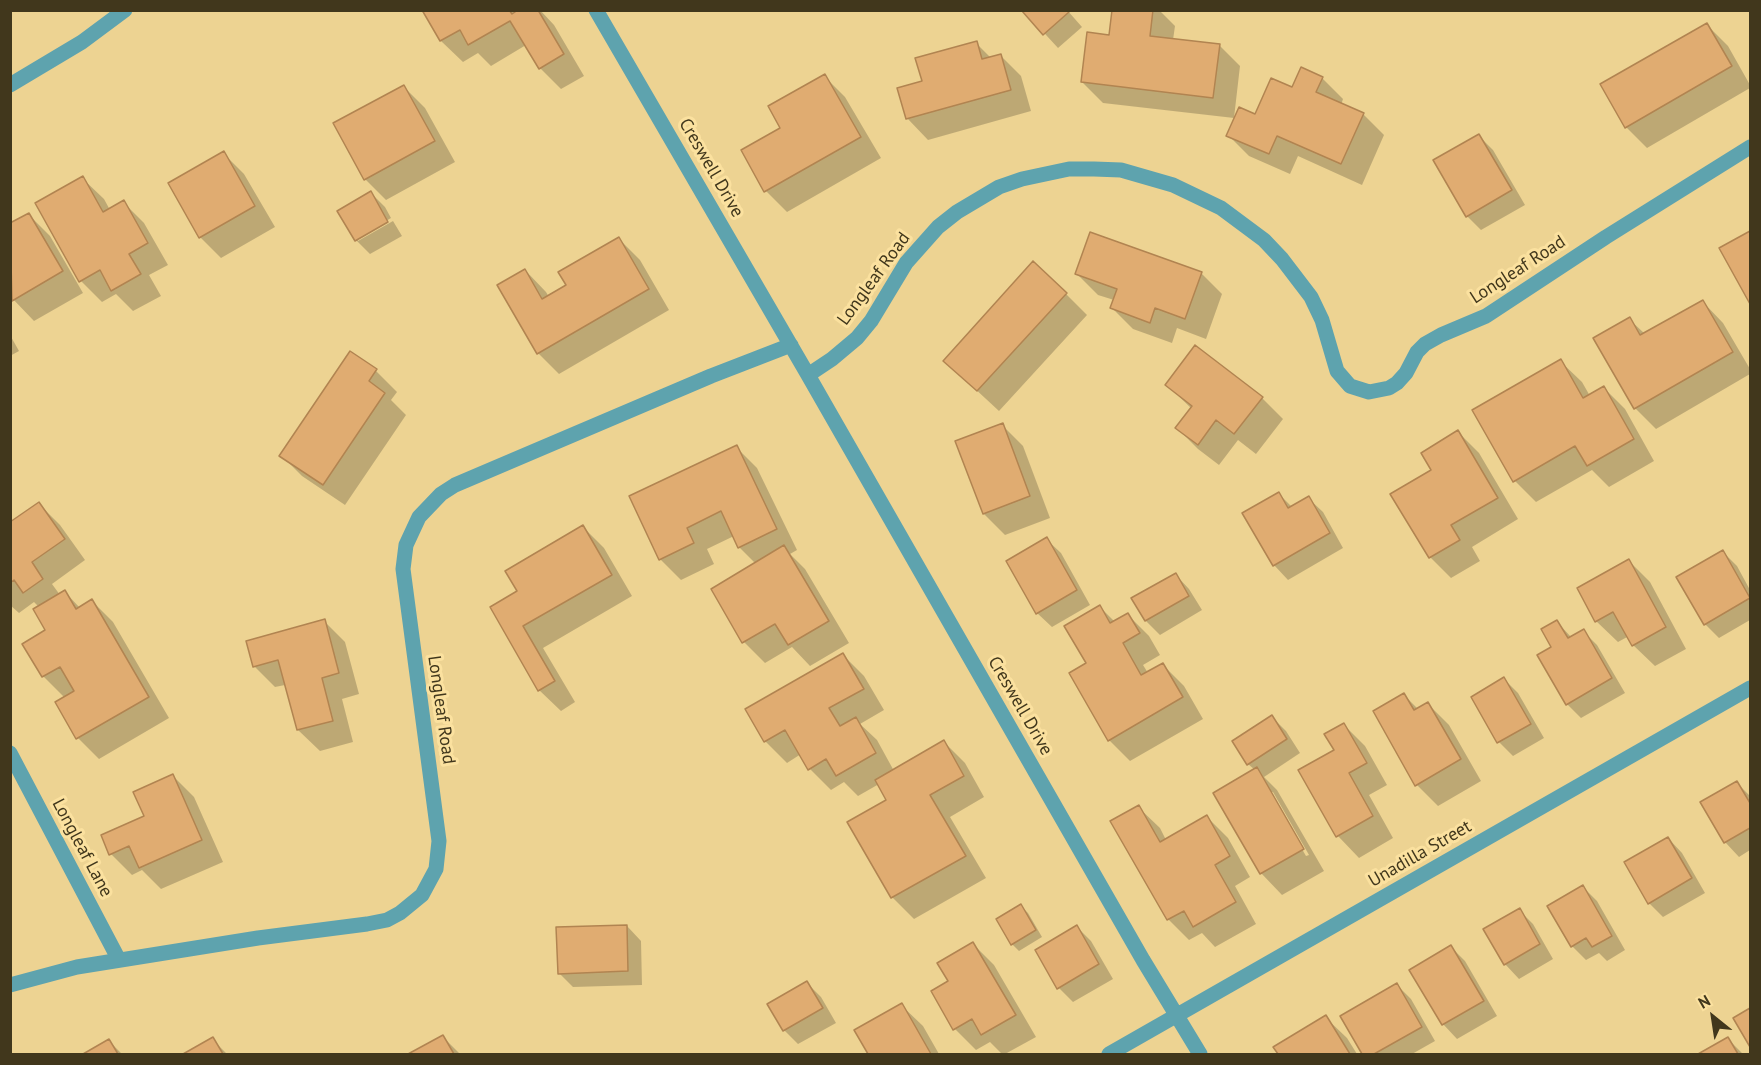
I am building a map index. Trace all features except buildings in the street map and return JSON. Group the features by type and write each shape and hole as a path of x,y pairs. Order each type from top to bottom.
{"street":[{"path":"10,85 82,42 125,10"},
{"name":"Creswell Drive","path":"597,10 1143,960 1200,1054"},
{"name":"Longleaf Road","path":"808,375 857,338 871,321 906,263 938,227 957,212 999,187 1022,179 1069,169 1094,169 1121,170 1173,185 1221,208 1264,240 1282,259 1311,297 1322,320 1337,371 1350,386 1369,392 1389,388 1406,374 1417,352 1425,344 1440,335 1486,316 1606,237 1750,147"},
{"name":"Longleaf Road","path":"10,986 77,967 258,938 367,924 387,920 400,914 422,894 436,869 439,841 402,569 406,545 419,517 441,494 454,485 711,376 791,345"},
{"name":"Unadilla Street","path":"1109,1054 1750,688"},
{"name":"Longleaf Lane","path":"10,753 119,960"}]}
